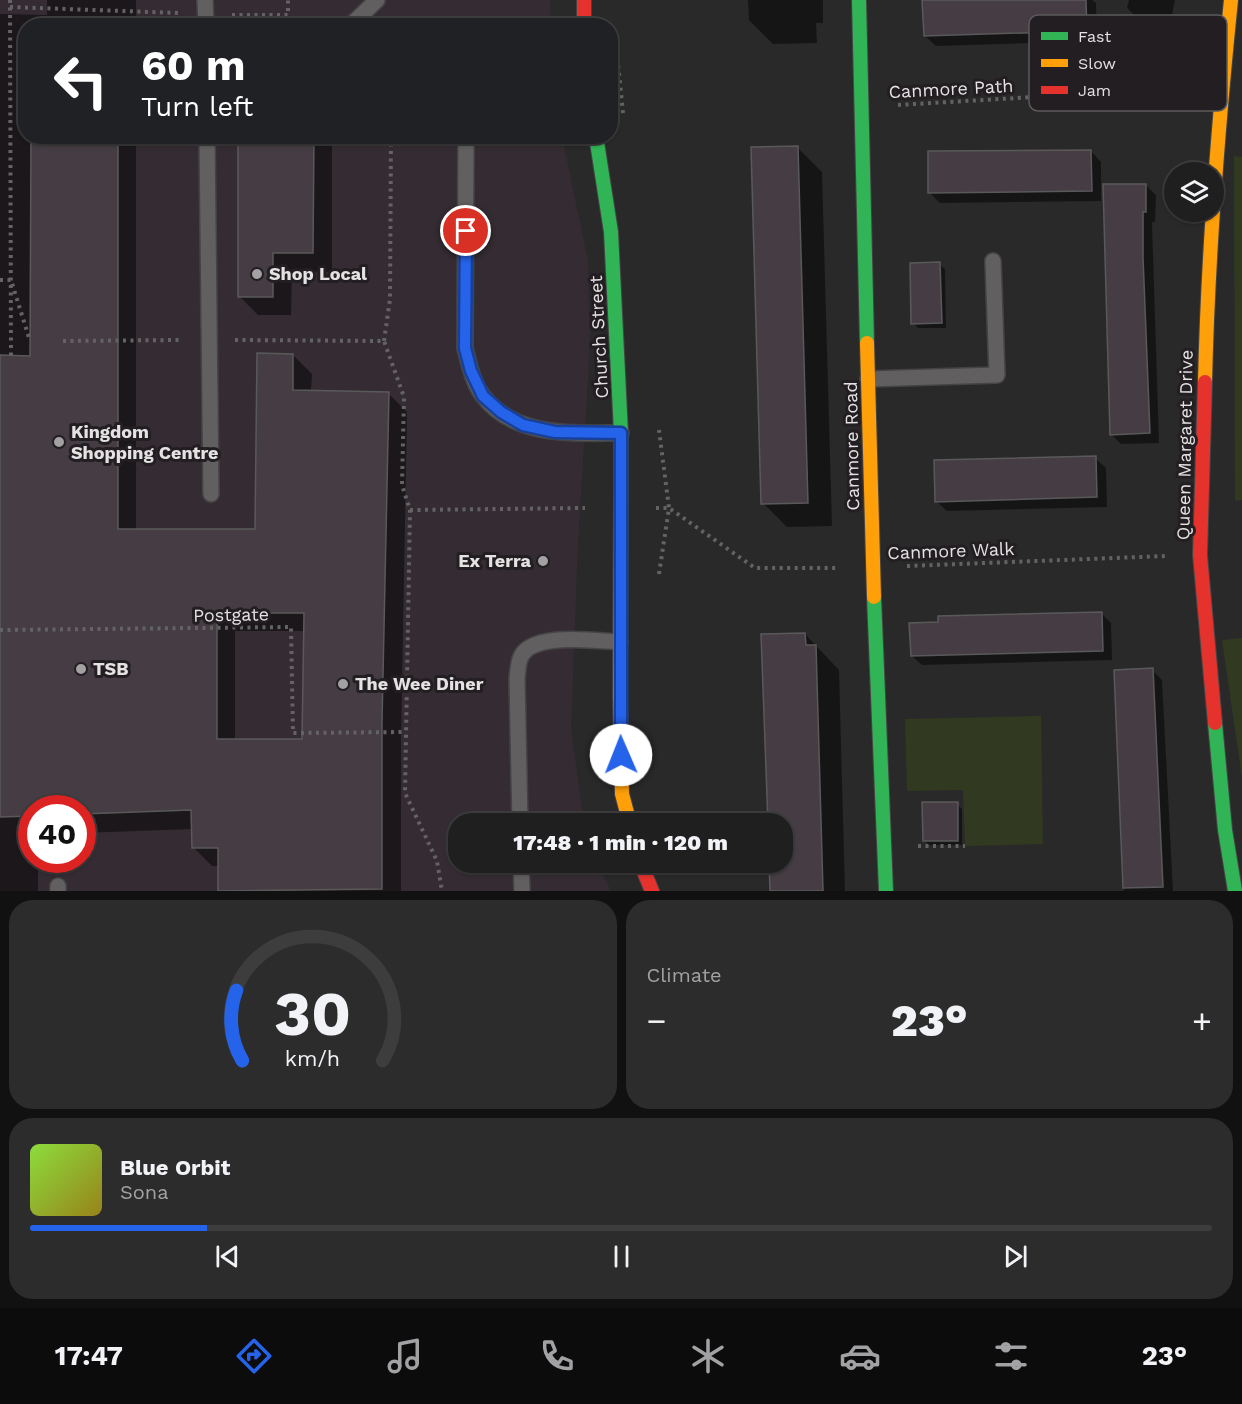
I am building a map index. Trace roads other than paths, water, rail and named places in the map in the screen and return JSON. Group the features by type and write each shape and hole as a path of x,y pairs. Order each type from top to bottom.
{"street":[{"path":"584,0 584,18"},
{"name":"Canmore Road","path":"859,0 873,567 886,891"},
{"name":"Queen Margaret Drive","path":"1227,38 1231,0"},
{"name":"Queen Margaret Drive","path":"1220,111 1206,329 1200,555 1225,830 1234,891"},
{"name":"Church Street","path":"597,144 611,232 621,433 622,794 627,813"},
{"path":"645,873 652,891"}],"lane":[{"path":"358,18 377,0"},
{"path":"207,144 211,494"},
{"path":"466,144 465,348 471,371 483,396 501,412 523,425 555,432 621,433"},
{"path":"868,379 997,375 993,261"},
{"path":"520,813 517,678 520,658 534,644 556,640 620,642"},
{"path":"521,873 522,891"}],"place":[{"name":"Shop Local","path":"257,274"},
{"name":"Kingdom Shopping Centre","path":"59,442"},
{"name":"Ex Terra","path":"543,561"},
{"name":"TSB","path":"81,669"},
{"name":"The Wee Diner","path":"343,684"}]}
